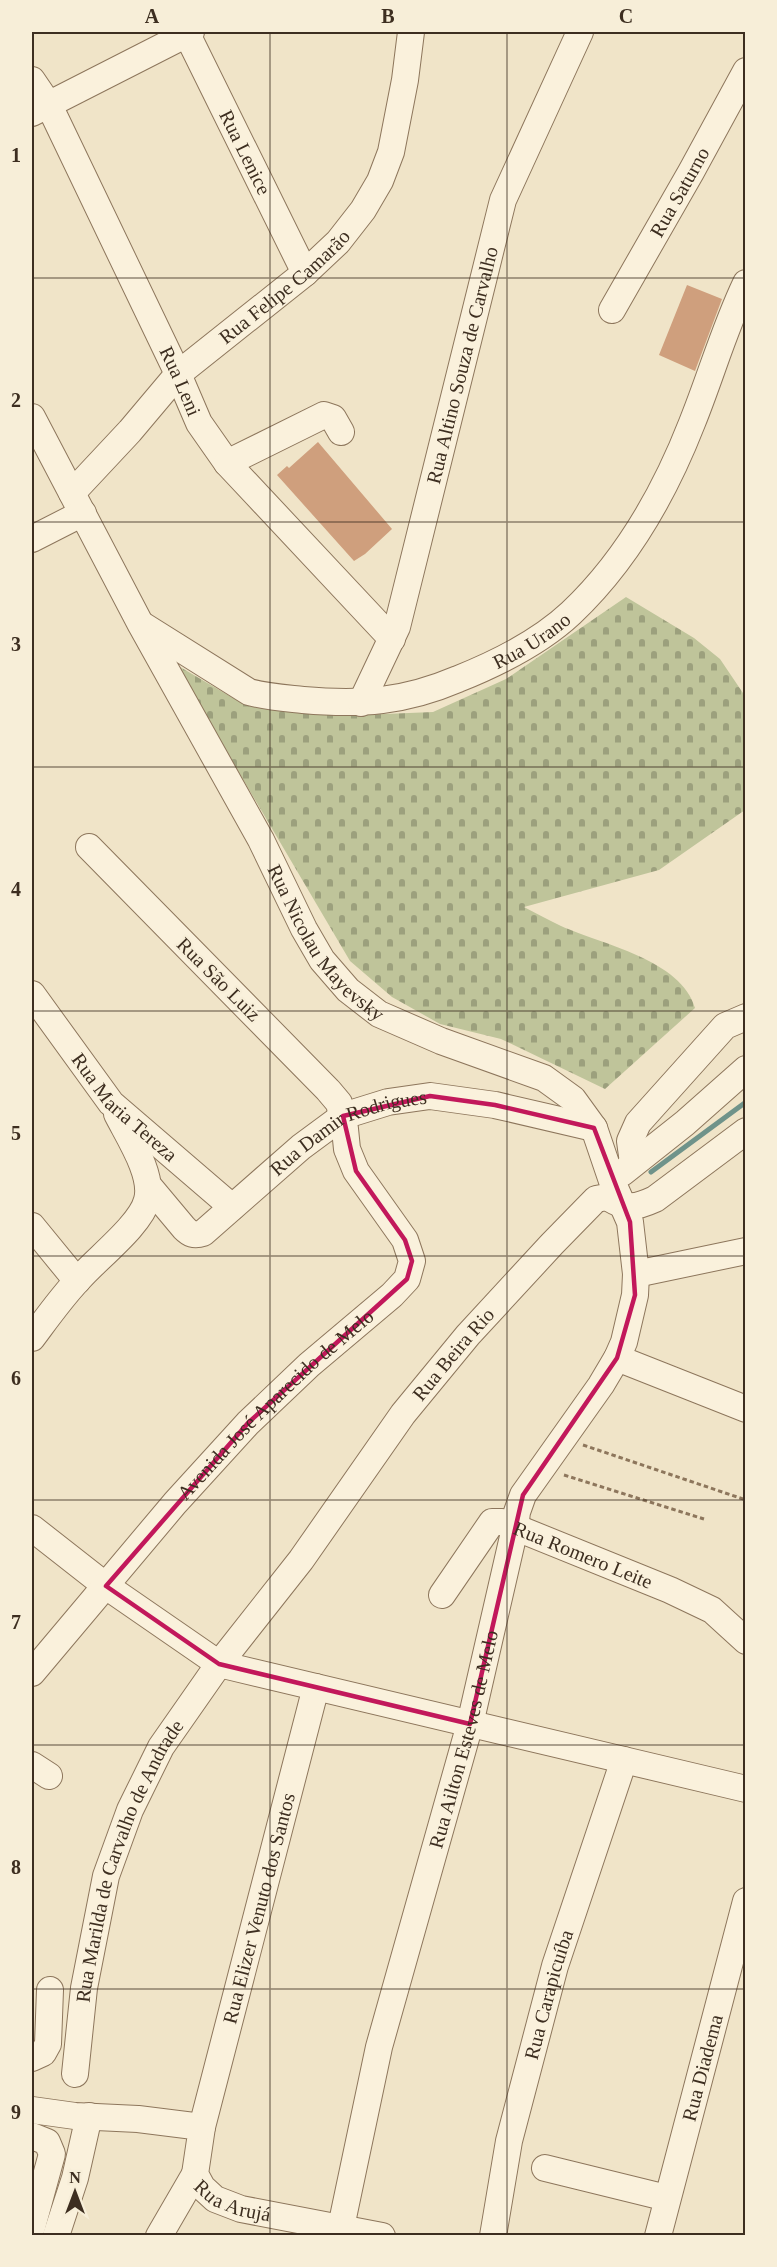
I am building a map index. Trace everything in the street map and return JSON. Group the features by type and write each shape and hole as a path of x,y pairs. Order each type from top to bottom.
{"street":[{"name":"Rua Lenice","path":"188,32 305,273"},
{"path":"40,109 188,32"},
{"name":"Rua Felipe Camarão","path":"32,539 78,503 130,431 178,374 305,273 338,242 363,210 381,182 391,152 411,32"},
{"name":"Rua Altino Souza de Carvalho","path":"361,703 400,618 503,200 580,32"},
{"name":"Rua Saturno","path":"612,310 746,71"},
{"name":"Rua Leni","path":"32,80 40,109 178,374 199,423 227,464 392,639"},
{"name":"Rua Urano","path":"141,625 249,692 267,697 333,703 361,703 407,697 490,666 530,644 577,606 612,567 645,519 693,422 729,317 746,283"},
{"path":"227,464 324,415 333,418 341,432"},
{"name":"Rua Nicolau Mayevsky","path":"32,417 141,625 261,840 304,929 322,960 348,990 379,1014 441,1041 544,1078 573,1099 594,1128 612,1181 630,1222 636,1274"},
{"name":"Rua São Luiz","path":"89,847 328,1090 339,1103 343,1116"},
{"name":"Rua Maria Tereza","path":"32,994 111,1103 232,1207"},
{"path":"633,1163 630,1141 638,1123 725,1026 746,1017"},
{"path":"612,1181 685,1123 746,1069"},
{"name":"Rua Damir Rodrigues","path":"148,1185 175,1219 191,1234 203,1233 301,1147 343,1116 388,1102 430,1096 495,1105 594,1128"},
{"path":"32,1338 77,1281 138,1219 148,1200 148,1185 143,1166 111,1103"},
{"name":"Avenida José Aparecido de Melo","path":"32,1673 175,1503 248,1423 309,1365 407,1279 412,1261 405,1240 356,1170 347,1149 343,1116"},
{"path":"624,1207 640,1206 655,1199 746,1131"},
{"name":"Rua Beira Rio","path":"219,1664 301,1560 403,1414 468,1335 596,1199 607,1197 624,1207"},
{"path":"32,1226 77,1281"},
{"path":"636,1274 746,1251"},
{"name":"Rua Ailton Esteves de Melo","path":"338,2231 379,2047 470,1724 517,1512 523,1495 602,1385 617,1358 624,1342 633,1304 636,1274"},
{"path":"617,1358 746,1409"},
{"name":"Rua Romero Leite","path":"442,1595 492,1522 502,1522 670,1590 712,1610 746,1641"},
{"path":"32,1528 106,1586 219,1664 746,1789"},
{"name":"Rua Marilda de Carvalho de Andrade","path":"75,2074 84,1989 106,1876 130,1810 161,1747 219,1664"},
{"name":"Rua Elizer Venuto dos Santos","path":"202,2127 316,1687"},
{"name":"Rua Carapicuíba","path":"493,2235 509,2141 555,1966 624,1760"},
{"name":"Rua Diadema","path":"658,2235 746,1900"},
{"path":"32,2058 43,2053 48,2044 50,1990"},
{"path":"32,2110 202,2127"},
{"path":"56,2235 75,2178 82,2116"},
{"name":"Rua Arujá","path":"202,2127 195,2174 202,2187 215,2199 241,2209 338,2231 382,2235"},
{"path":"32,2136 46,2142 52,2154 32,2227"},
{"path":"545,2168 667,2198"},
{"path":"159,2235 195,2174"}],"path":[{"path":"564,1439 746,1500"},
{"path":"542,1468 704,1519"}],"highlighted area":[{"path":"430,1096 495,1105 594,1128 630,1222 635,1295 617,1358 523,1495 470,1724 219,1664 106,1586 248,1423 407,1279 412,1261 405,1240 356,1171 343,1116"}],"green space":[{"path":"626,597 694,638 720,659 745,696 745,810 659,870 524,907 561,926 618,947 657,966 674,977 687,991 695,1008 605,1089 501,1039 440,1024 392,997 350,961 175,664 233,698 288,712 360,715 433,712 506,679"}],"building":[{"path":"687,285 722,299 695,371 659,355"},
{"path":"318,442 392,529 354,561 277,475 287,466 289,468"}],"waterway":[{"path":"651,1172 746,1102"}]}
